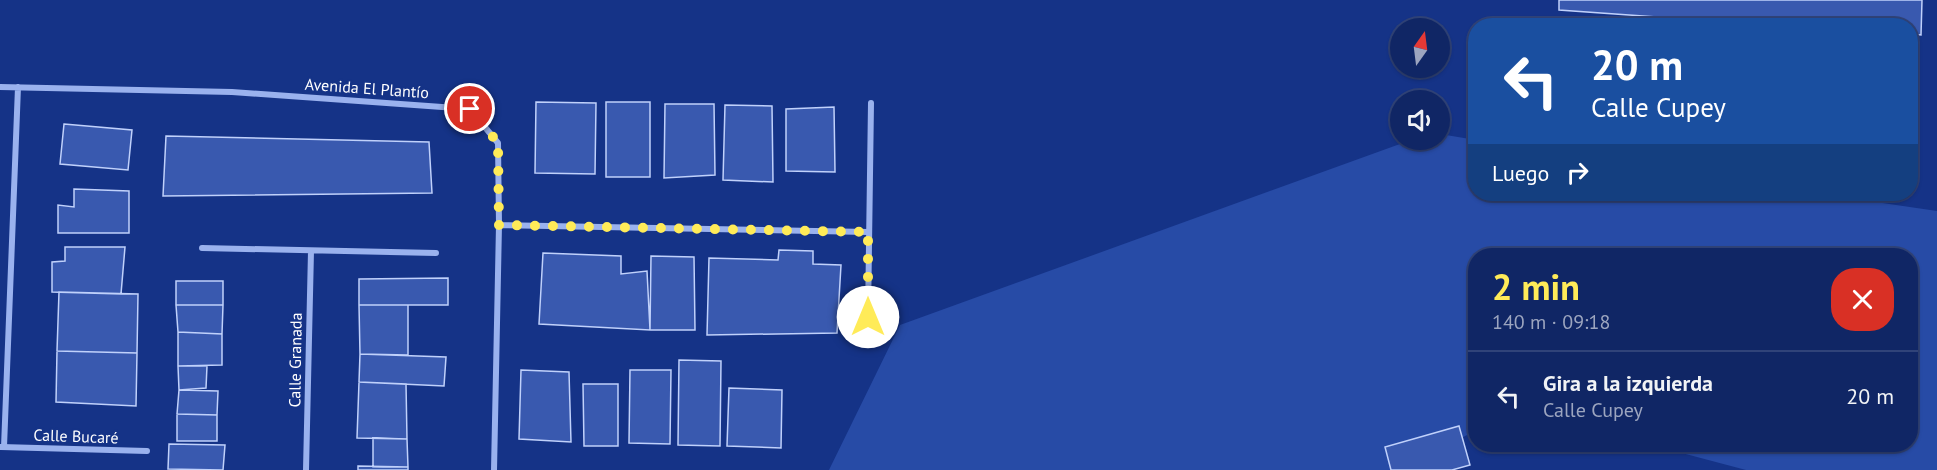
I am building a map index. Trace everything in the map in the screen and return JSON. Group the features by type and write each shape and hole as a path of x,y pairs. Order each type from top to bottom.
{"street":[{"name":"Avenida El Plantío","path":"0,87 232,92 470,109 498,143 499,225 494,470"},
{"name":"Calle Bucaré","path":"18,87 2,447 147,451"},
{"path":"868,317 871,103"},
{"path":"499,225 868,232"},
{"path":"202,248 436,254"},
{"name":"Calle Granada","path":"306,470 311,251"}],"shaded area":[{"path":"1450,136 1468,139 1468,201 1869,201 1937,211 1937,470 1746,470 1678,452 1918,452 1918,248 1468,248 1468,434 1404,470 829,470 900,325 1390,148 1390,150 1450,150"}],"building":[{"path":"1559,0 1922,0 1921,35 1918,35 1918,18 1672,18 1559,10"},
{"path":"536,102 596,103 595,174 535,173"},
{"path":"606,102 650,102 650,177 606,177"},
{"path":"665,104 714,104 715,175 664,178"},
{"path":"725,105 772,106 773,182 723,180"},
{"path":"834,107 835,172 786,171 786,109"},
{"path":"64,124 132,130 128,170 60,164"},
{"path":"166,136 429,142 432,193 163,196"},
{"path":"74,189 129,191 129,233 58,233 58,205 74,207"},
{"path":"65,247 125,247 121,294 52,292 52,262 65,261"},
{"path":"779,250 813,251 813,264 841,265 837,333 707,335 709,258 778,260"},
{"path":"543,253 621,256 621,274 647,271 650,330 539,324"},
{"path":"651,256 694,257 695,330 650,330"},
{"path":"448,278 448,305 359,305 359,279"},
{"path":"176,281 223,281 223,305 176,305"},
{"path":"59,292 138,294 137,353 57,351"},
{"path":"176,305 223,305 222,334 178,332"},
{"path":"359,305 408,305 408,355 360,354"},
{"path":"178,332 222,334 222,365 178,366"},
{"path":"57,351 137,353 136,406 56,402"},
{"path":"360,354 446,357 444,386 359,382"},
{"path":"679,360 721,361 720,446 678,445"},
{"path":"178,366 207,366 206,388 179,390"},
{"path":"521,370 569,372 571,442 519,439"},
{"path":"630,370 671,370 670,444 629,443"},
{"path":"359,382 406,384 407,439 357,438"},
{"path":"583,384 618,384 618,446 584,446"},
{"path":"729,388 782,390 781,448 727,446"},
{"path":"179,390 218,391 217,415 177,414"},
{"path":"177,414 217,415 217,441 177,441"},
{"path":"1459,426 1470,465 1452,470 1391,470 1385,447"},
{"path":"373,438 407,439 408,467 373,467"},
{"path":"169,444 225,445 223,470 168,469"},
{"path":"358,466 408,467 408,470 358,470"}],"route":[{"path":"470,109 498,143 499,225 868,232 868,317"}]}
